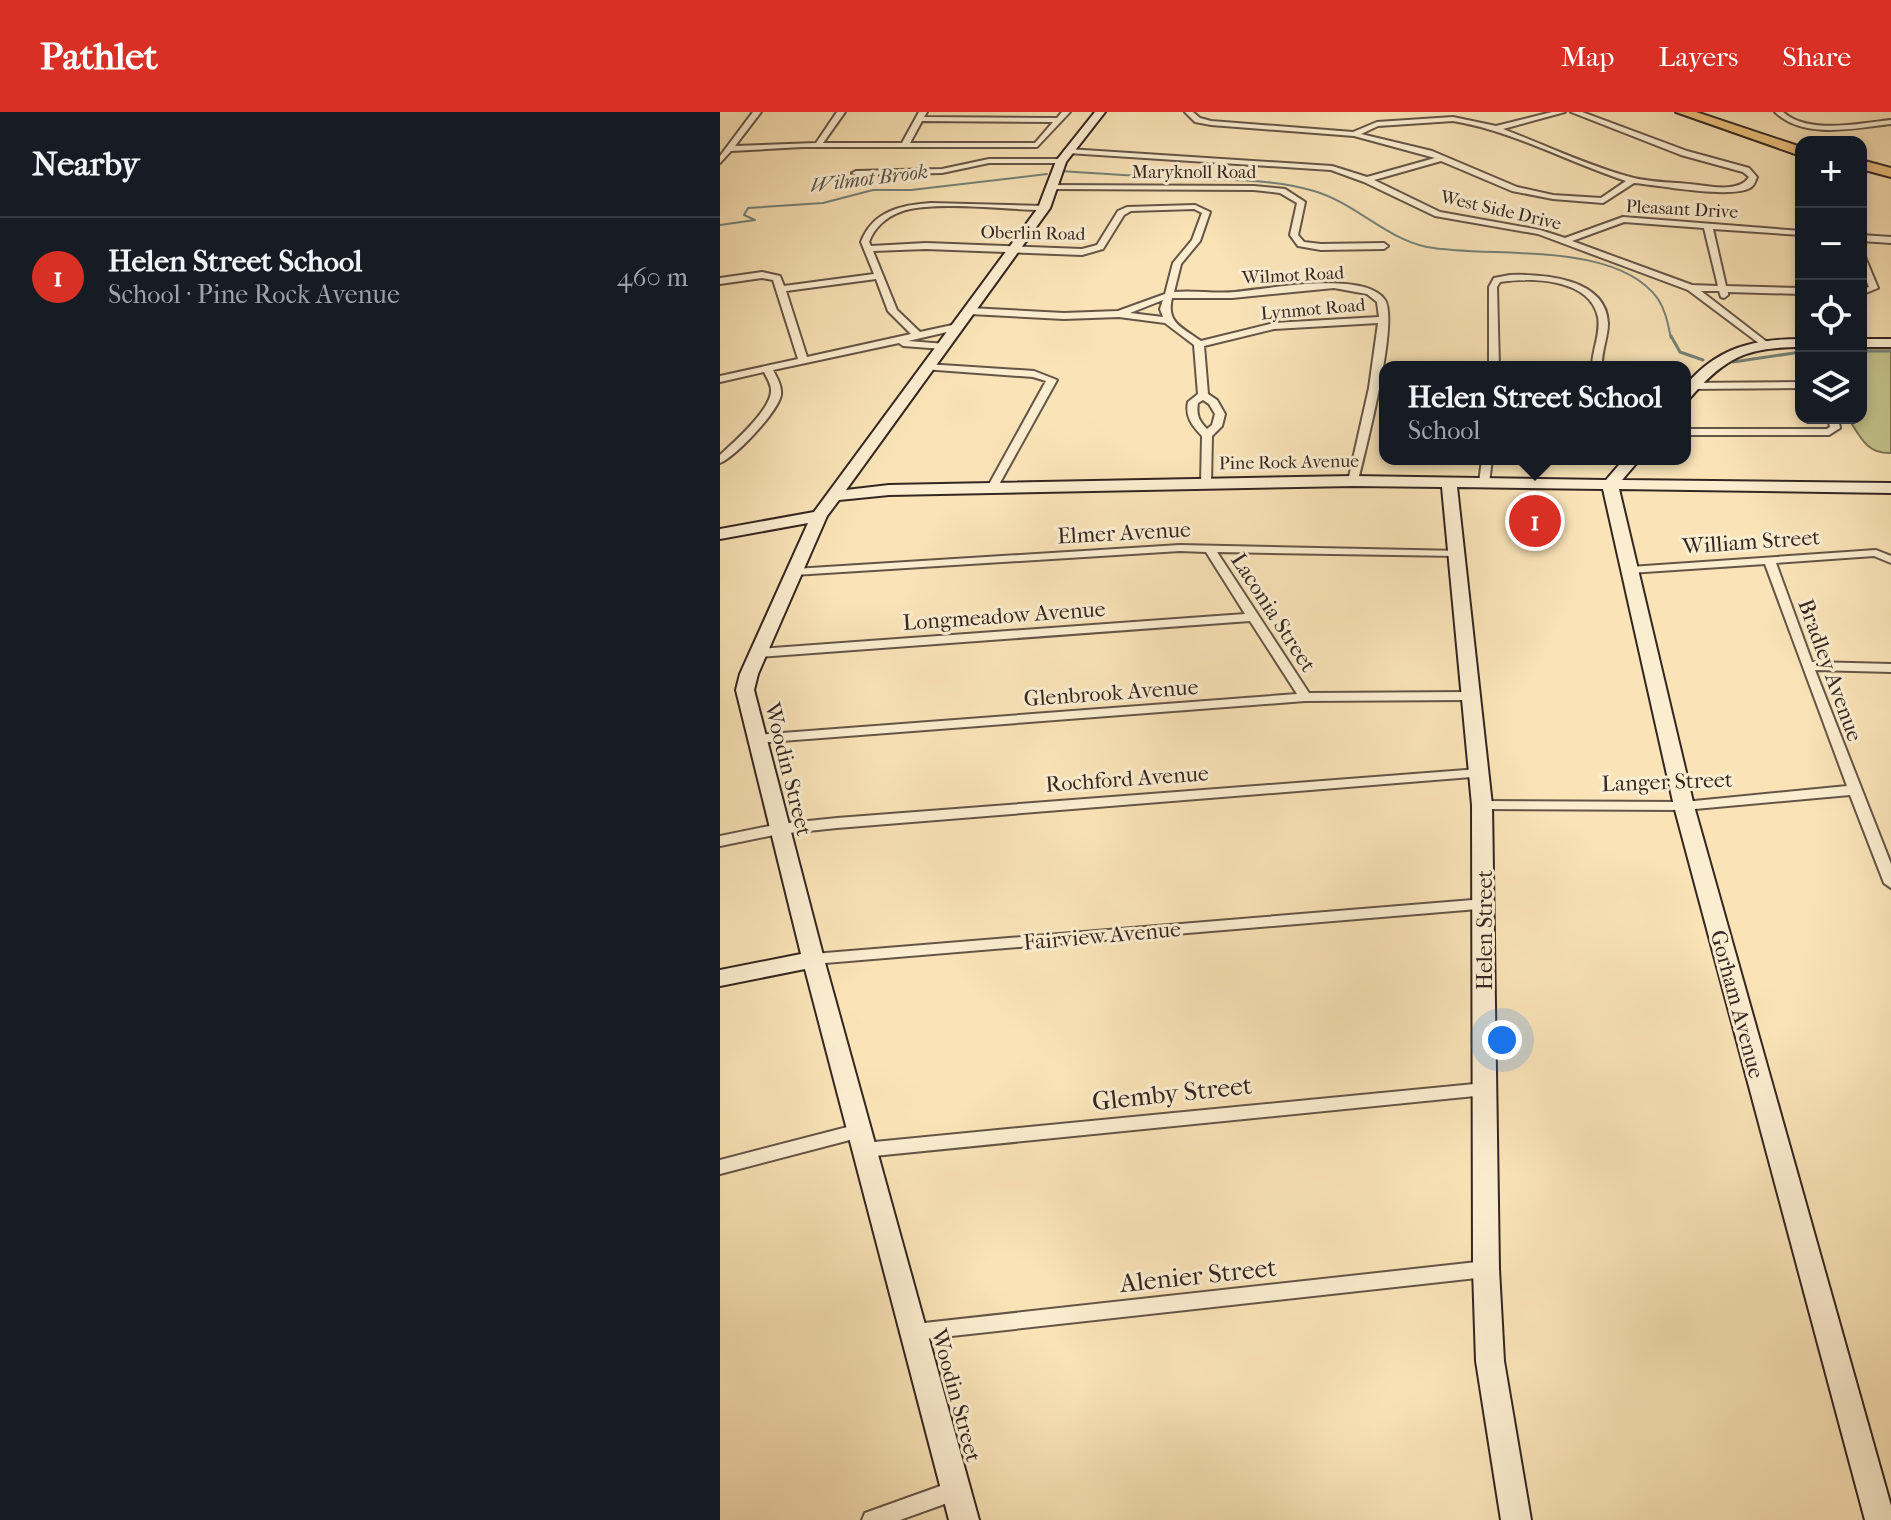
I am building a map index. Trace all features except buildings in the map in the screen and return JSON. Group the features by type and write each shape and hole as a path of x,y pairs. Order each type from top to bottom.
{"highway":[{"path":"1683,112 1795,150"},
{"path":"1697,112 1795,144"},
{"path":"1867,166 1891,173"},
{"path":"1867,173 1891,180"}],"main road":[{"name":"Woodin Street","path":"964,1520 813,959 745,690 758,653 819,516 1044,208 1064,156 1100,112"},
{"path":"1691,385 1721,357 1764,344 1795,343"},
{"path":"1867,343 1891,343"},
{"path":"1610,485 1627,465"},
{"name":"Pine Rock Avenue","path":"832,496 889,490 1353,481 1891,488"},
{"name":"Helen Street","path":"1449,483 1482,805 1486,1269 1490,1361 1516,1520"},
{"name":"Gorham Avenue","path":"1610,485 1684,806 1880,1520"},
{"path":"720,534 819,516"},
{"name":"Fairview Avenue","path":"720,978 813,959"}],"street":[{"path":"750,112 750,123"},
{"path":"720,161 757,112"},
{"path":"818,145 841,112"},
{"path":"730,149 818,145 1037,145 1066,112"},
{"path":"1189,112 1198,120 1211,123 1354,134 1443,158 1515,189 1553,197 1603,201 1632,180"},
{"path":"1496,129 1561,112"},
{"path":"1354,134 1377,124 1436,119 1469,121 1632,180 1722,190 1747,186 1753,177 1746,170 1684,153 1575,112"},
{"path":"1779,112 1784,118 1801,125 1891,122"},
{"path":"905,145 921,115 1059,120"},
{"name":"West Side Drive","path":"856,173 942,171 989,161 1064,156 1332,168 1367,180 1438,214 1522,227 1691,288 1764,344"},
{"path":"1367,180 1443,158"},
{"name":"Maryknoll Road","path":"1051,187 1254,188 1282,191 1301,202 1294,235 1301,244 1321,247 1384,246"},
{"path":"1603,201 1623,219"},
{"name":"Oberlin Road","path":"868,249 911,246 1092,250 1100,247 1121,213 1143,207 1202,209 1206,212 1196,241 1177,263 1165,309 1168,321"},
{"path":"917,335 893,311 868,249 865,238 869,232 888,214 900,209 1044,208"},
{"name":"Pleasant Drive","path":"1565,241 1623,219 1795,233"},
{"path":"1708,226 1726,302 1724,311"},
{"path":"1867,238 1891,240"},
{"path":"1867,271 1874,288 1867,290"},
{"path":"720,281 771,275 777,278 803,361"},
{"path":"781,289 878,276"},
{"path":"1494,361 1493,287 1497,280 1524,276 1565,283 1586,293 1599,304 1603,329 1595,351 1596,361"},
{"name":"Wilmot Road","path":"1119,314 1169,295 1346,287 1375,295 1383,305 1383,320"},
{"path":"1691,288 1795,291"},
{"name":"Wilmot Road","path":"885,343 963,319 1119,314 1168,321"},
{"path":"1353,481 1383,338 1383,320"},
{"name":"Lynmot Road","path":"1199,344 1274,326 1383,320"},
{"path":"1168,321 1199,344 1203,395"},
{"path":"720,379 885,343 943,346"},
{"path":"926,367 1034,374 1052,380 992,488"},
{"path":"720,460 737,446 775,398 775,382 767,369"},
{"path":"1691,389 1795,385"},
{"path":"1203,395 1193,402 1190,413 1194,423 1207,435"},
{"path":"1203,395 1213,402 1220,414 1217,426 1207,435 1206,483"},
{"path":"1691,432 1829,432 1835,428 1834,424"},
{"path":"1484,483 1486,465"},
{"name":"Elmer Avenue","path":"794,572 1209,548 1457,553"},
{"name":"Laconia Street","path":"1209,548 1305,697"},
{"name":"William Street","path":"1630,570 1876,553 1891,560"},
{"name":"Bradley Avenue","path":"1769,560 1891,883"},
{"name":"Longmeadow Avenue","path":"758,653 1252,617"},
{"path":"1807,666 1891,668"},
{"name":"Glenbrook Avenue","path":"756,739 1305,697 1470,696"},
{"name":"Rochford Avenue","path":"720,841 779,829 1479,773"},
{"name":"Langer Street","path":"1482,805 1684,806 1854,790"},
{"name":"Fairview Avenue","path":"813,959 1485,904"},
{"name":"Glemby Street","path":"720,1167 862,1140 1485,1089"},
{"name":"Alenier Street","path":"915,1332 1486,1269"},
{"path":"872,1520 957,1490"}],"shaded area":[{"path":"1891,347 1891,453 1882,453 1870,447 1852,424 1867,424 1867,348"}],"waterway":[{"path":"1061,171 1286,185 1329,196 1397,236 1427,247 1550,255 1613,267 1638,280 1658,299 1671,338"},
{"name":"Wilmot Brook","path":"720,225 755,220 744,215 748,208 823,203 873,190 911,190 1047,174"},
{"name":"Wilmot Brook","path":"1671,336 1680,352 1703,360"},
{"name":"Wilmot Brook","path":"1867,351 1891,351"},
{"name":"Wilmot Brook","path":"1733,362 1795,353"}],"place":[{"name":"Helen Street School","path":"1535,521"}]}
